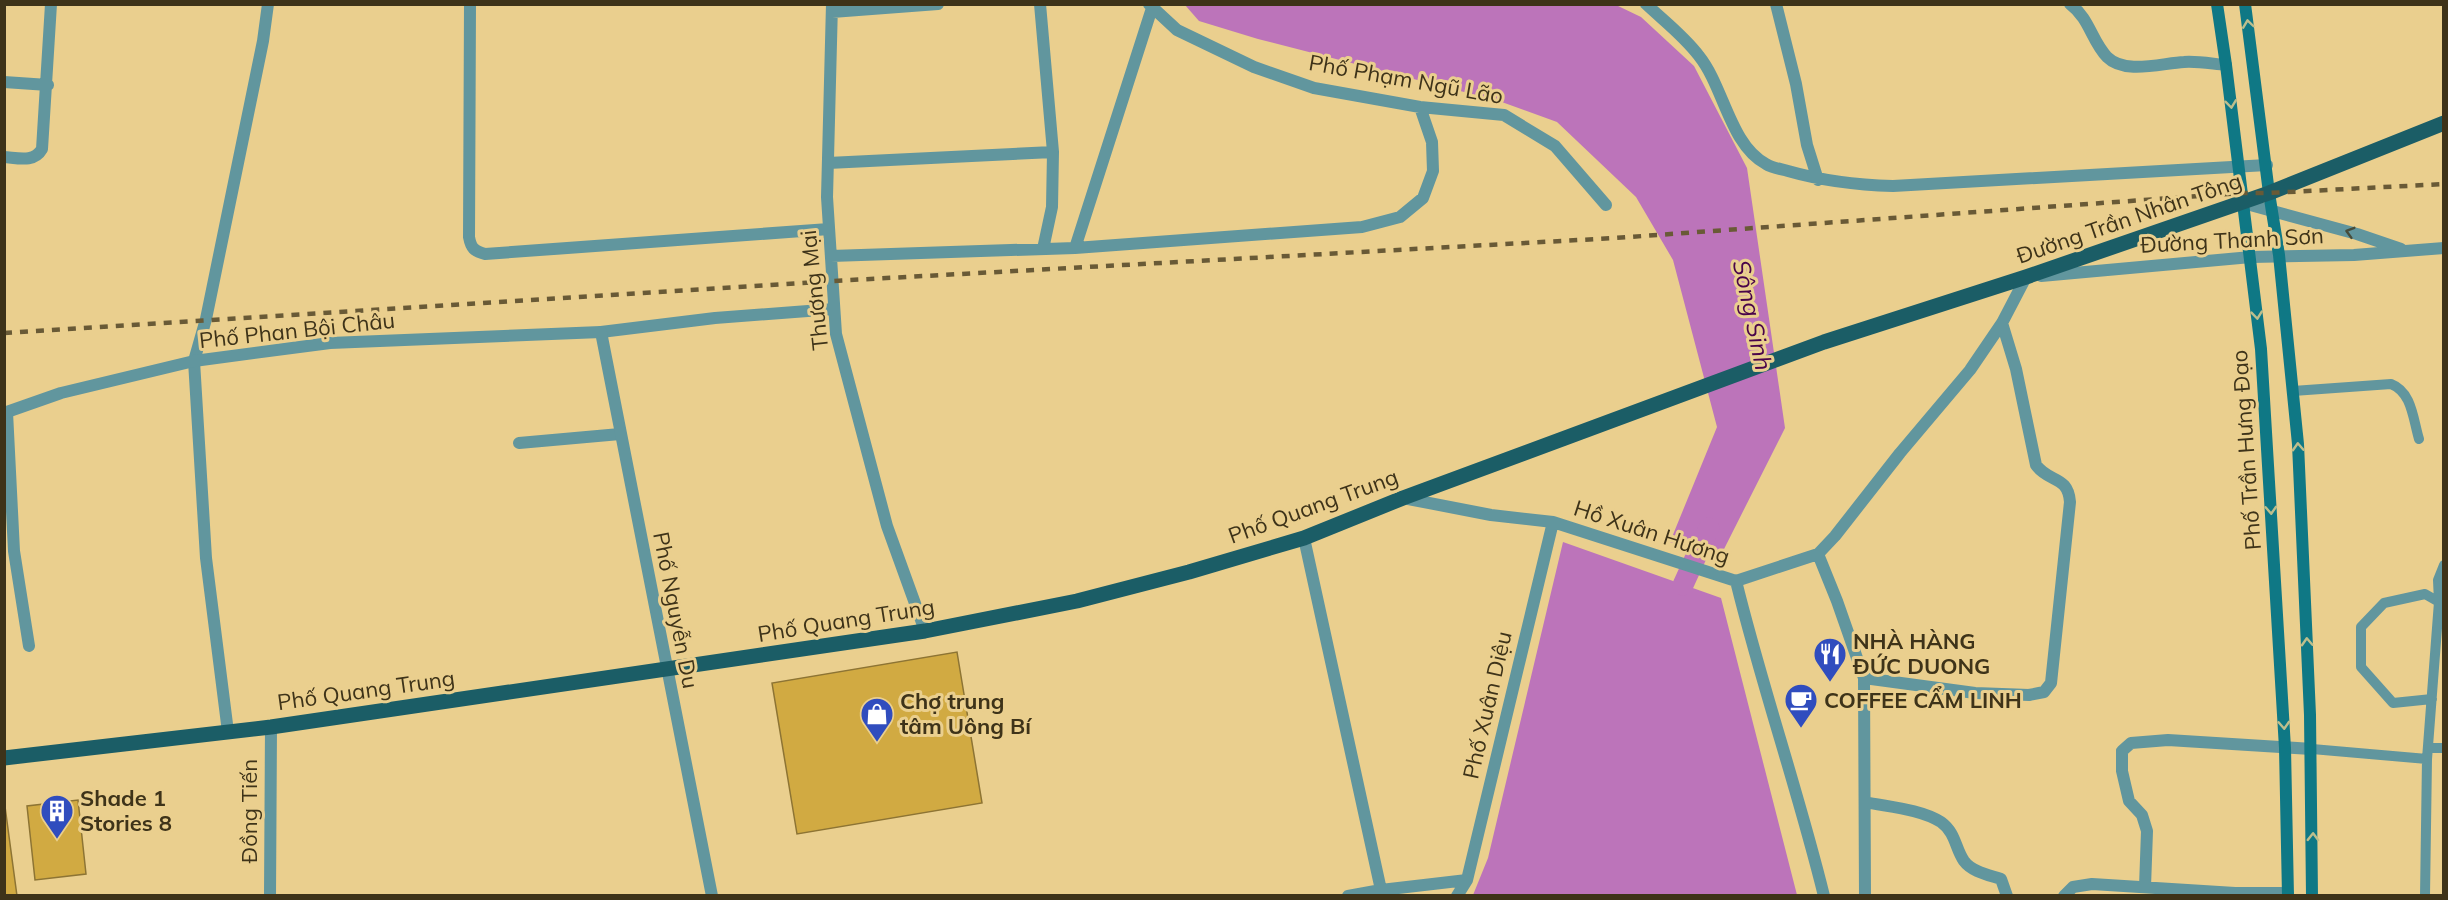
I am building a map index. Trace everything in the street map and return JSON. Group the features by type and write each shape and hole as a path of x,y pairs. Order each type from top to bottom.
{"main road":[{"name":"Phố Trần Hưng Đạo","path":"2217,4 2261,348 2285,748 2288,894"},
{"path":"2245,4 2279,255 2298,444 2312,749 2312,896"},
{"name":"Đường Trần Nhân Tông","path":"1666,400 1824,342 2026,277 2269,193 2444,123"},
{"name":"Phố Quang Trung","path":"4,758 271,727 666,670 925,631 1077,601 1189,572 1304,538 1403,498 1666,400"}],"street":[{"path":"4,157 30,159 40,154 42,149 48,85 51,4"},
{"path":"228,732 206,558 194,361 209,307 263,41 268,4"},
{"path":"470,4 469,237 471,246 476,252 485,254 829,229"},
{"path":"832,8 938,4"},
{"path":"1040,4 1053,152 1052,207 1043,249"},
{"path":"1646,4 1700,56 1742,140 1752,154 1766,165 1818,180 1849,185 1893,186 2267,165"},
{"path":"1776,4 1796,84 1807,145 1818,180"},
{"path":"2070,4 2087,21 2108,58 2119,64 2131,66 2187,62 2226,65"},
{"path":"1075,248 1151,6"},
{"name":"Phố Phạm Ngũ Lão","path":"1151,6 1177,30 1254,67 1314,88 1420,107 1504,115 1555,146 1606,205"},
{"name":"Thương Mại","path":"832,8 827,197 836,334 887,526 925,631"},
{"path":"4,82 48,85"},
{"path":"831,256 1075,248 1362,227 1400,217 1423,198 1433,171 1432,142 1420,107"},
{"path":"828,164 1053,152"},
{"name":"Đường Thanh Sơn","path":"2243,202 2357,234 2405,251"},
{"name":"Đường Thanh Sơn","path":"2026,277 2279,255 2354,255 2444,248"},
{"path":"1736,581 1818,554 1970,370 2002,323 2026,277"},
{"name":"Phố Phan Bội Châu","path":"6,413 61,393 194,361 330,343 601,332 715,318 834,309"},
{"path":"1864,678 1975,693 2029,695 2044,692 2050,682 2069,492 2064,484 2041,473 2036,465 2016,369 2002,323"},
{"name":"Phố Nguyễn Du","path":"601,332 712,896"},
{"path":"6,413 14,551 29,646"},
{"path":"519,443 620,434"},
{"name":"Hồ Xuân Hương","path":"1403,498 1491,515 1553,522 1736,581 1751,644 1785,749 1824,896"},
{"name":"Phố Xuân Diệu","path":"1457,896 1467,880 1553,522"},
{"path":"1304,538 1381,893"},
{"path":"1818,554 1838,601 1864,678 1865,896"},
{"name":"Đồng Tiến","path":"270,896 271,727"},
{"path":"2145,887 2147,831 2142,815 2129,801 2122,771 2122,751 2131,743 2168,740 2312,749"},
{"path":"1865,802 1913,812 1941,822 1954,836 1965,863 1980,872 2001,879 2007,896"},
{"path":"1348,896 1467,880"},
{"path":"2064,896 2073,887 2092,885 2288,894"}],"lane":[{"path":"2293,391 2391,384 2401,388 2408,398 2419,439"},
{"path":"2425,896 2428,753 2439,602 2438,580 2444,565"},
{"path":"2432,699 2393,703 2361,666 2361,627 2384,603 2425,594 2439,602"},
{"path":"2312,749 2428,753 2444,748"}],"water":[{"path":"1185,5 1616,5 1641,17 1694,66 1747,168 1785,428 1718,561 1670,542 1717,427 1673,260 1636,197 1557,122 1499,101 1258,39 1199,21"},
{"path":"1563,542 1721,598 1797,895 1473,895 1488,858"}],"building":[{"name":"Chợ trung tâm Uông Bí","path":"957,652 982,803 797,834 772,683"},
{"path":"4,799 17,896 4,896"},
{"name":"Shade 1 Stories 8","path":"78,800 86,874 35,880 27,806"}],"waterway":[{"name":"Sông Sinh","path":"1683,585 1709,528"}],"railway":[{"path":"4,333 833,281 1615,238 2241,193 2444,184"}],"place":[{"name":"NHÀ HÀNG ĐỨC DUONG","path":"1830,683"},
{"name":"COFFEE CẨM LINH","path":"1801,729"},
{"name":"Chợ trung tâm Uông Bí","path":"877,743"},
{"name":"Shade 1 Stories 8","path":"57,840"}]}
